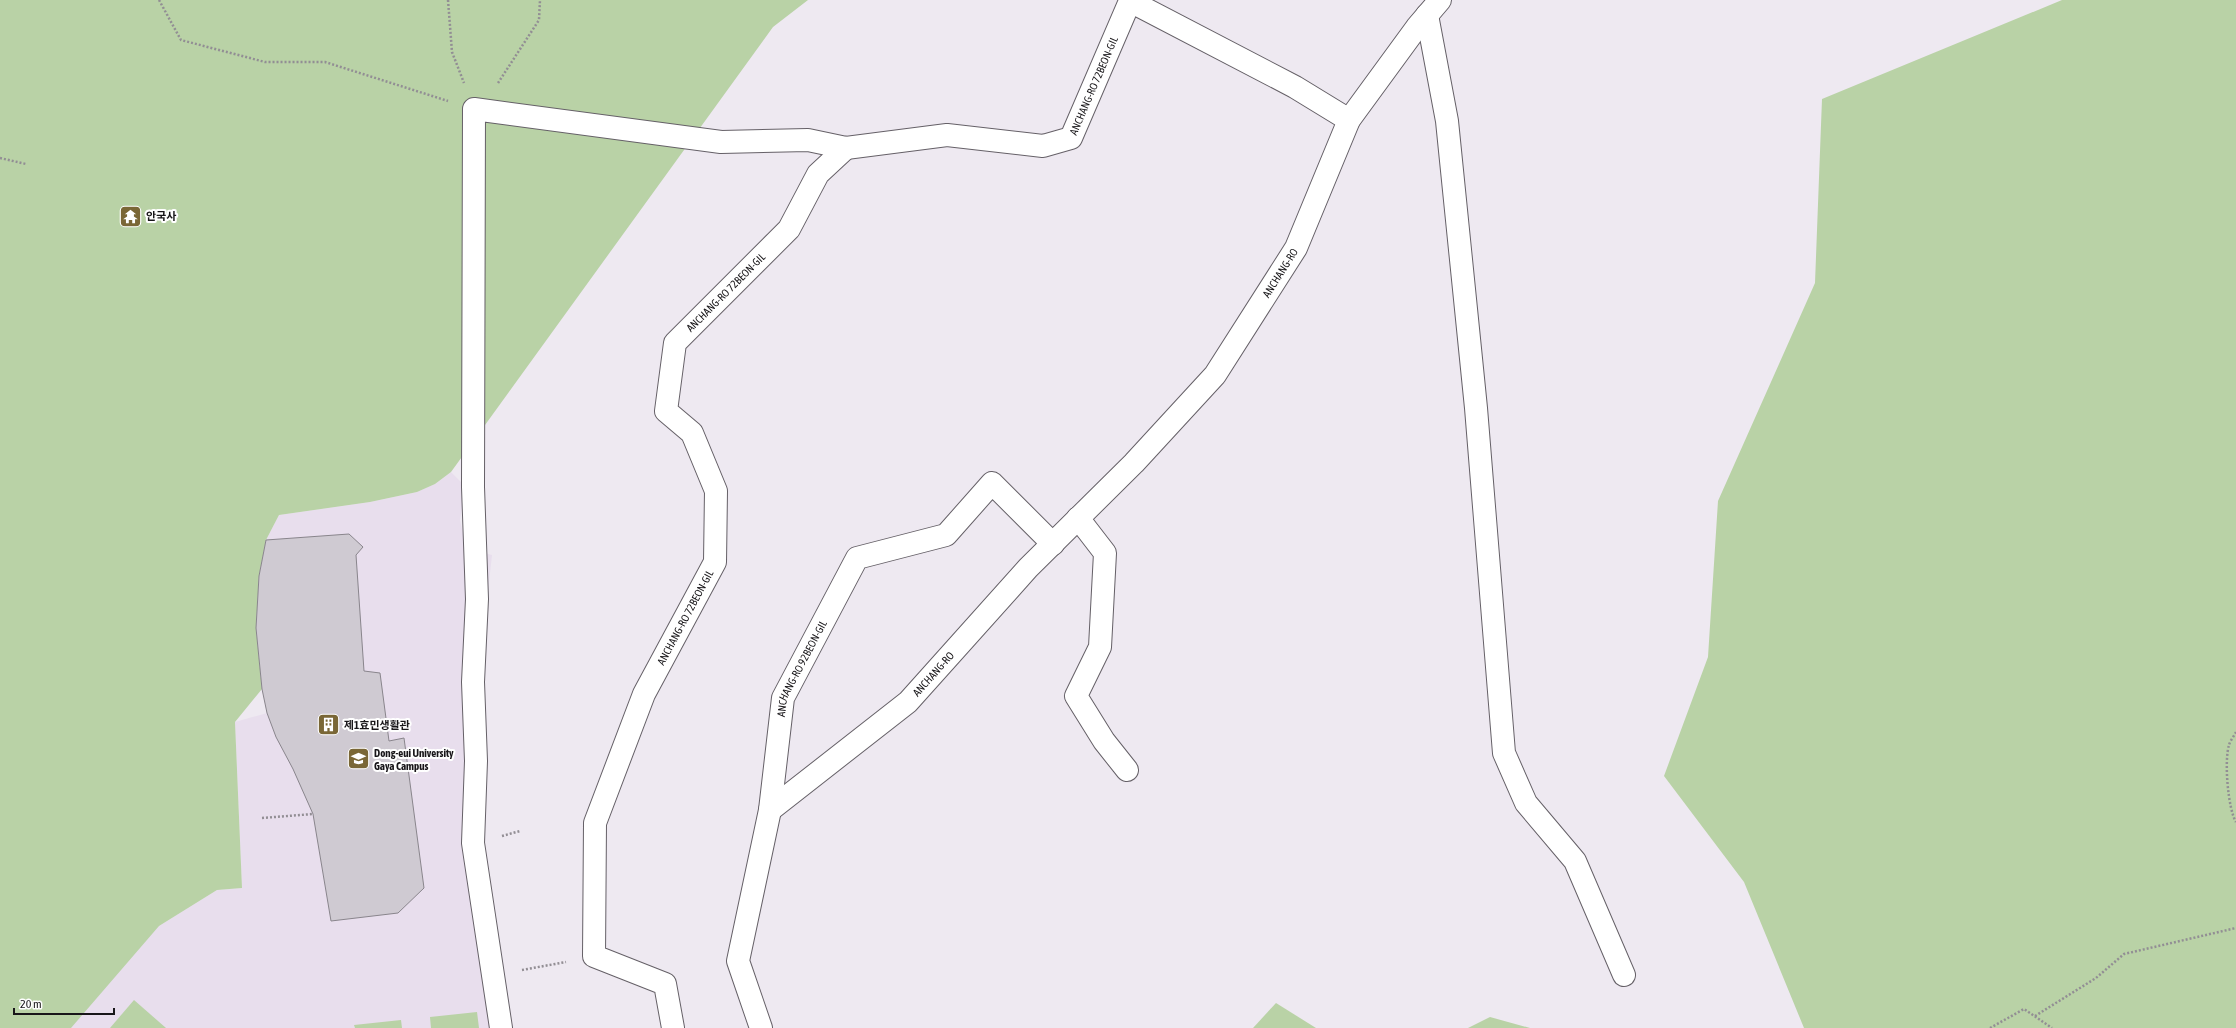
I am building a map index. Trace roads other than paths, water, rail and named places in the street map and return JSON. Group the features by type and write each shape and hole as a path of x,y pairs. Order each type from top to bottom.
{"street":[{"name":"ANCHANG-RO 72BEON-GIL","path":"501,1028 494,975 472,843 476,761 472,682 477,599 473,487 474,109 722,142 808,140 846,148 947,134 1043,146 1071,138 1130,0 1294,87 1349,120"},
{"name":"ANCHANG-RO","path":"770,810 908,702 1028,568 1134,463 1215,375 1296,248 1349,120 1433,7"},
{"path":"1433,7 1447,121 1476,408 1504,753 1526,803 1575,860 1624,975"},
{"name":"ANCHANG-RO 72BEON-GIL","path":"673,1028 665,984 594,956 595,823 644,694 715,562 716,491 692,433 666,411 675,343 789,229 818,174 846,148"},
{"name":"ANCHANG-RO 92BEON-GIL","path":"761,1028 738,961 770,810 783,698 856,558 946,535 992,483 1053,544"},
{"path":"1078,518 1106,553 1100,647 1076,696 1104,741 1127,770"}],"place":[{"name":"안국사","path":"130,216"},
{"name":"제1효민생활관","path":"329,725"},
{"name":"Dong-eui University Gaya Campus","path":"358,759"}]}
